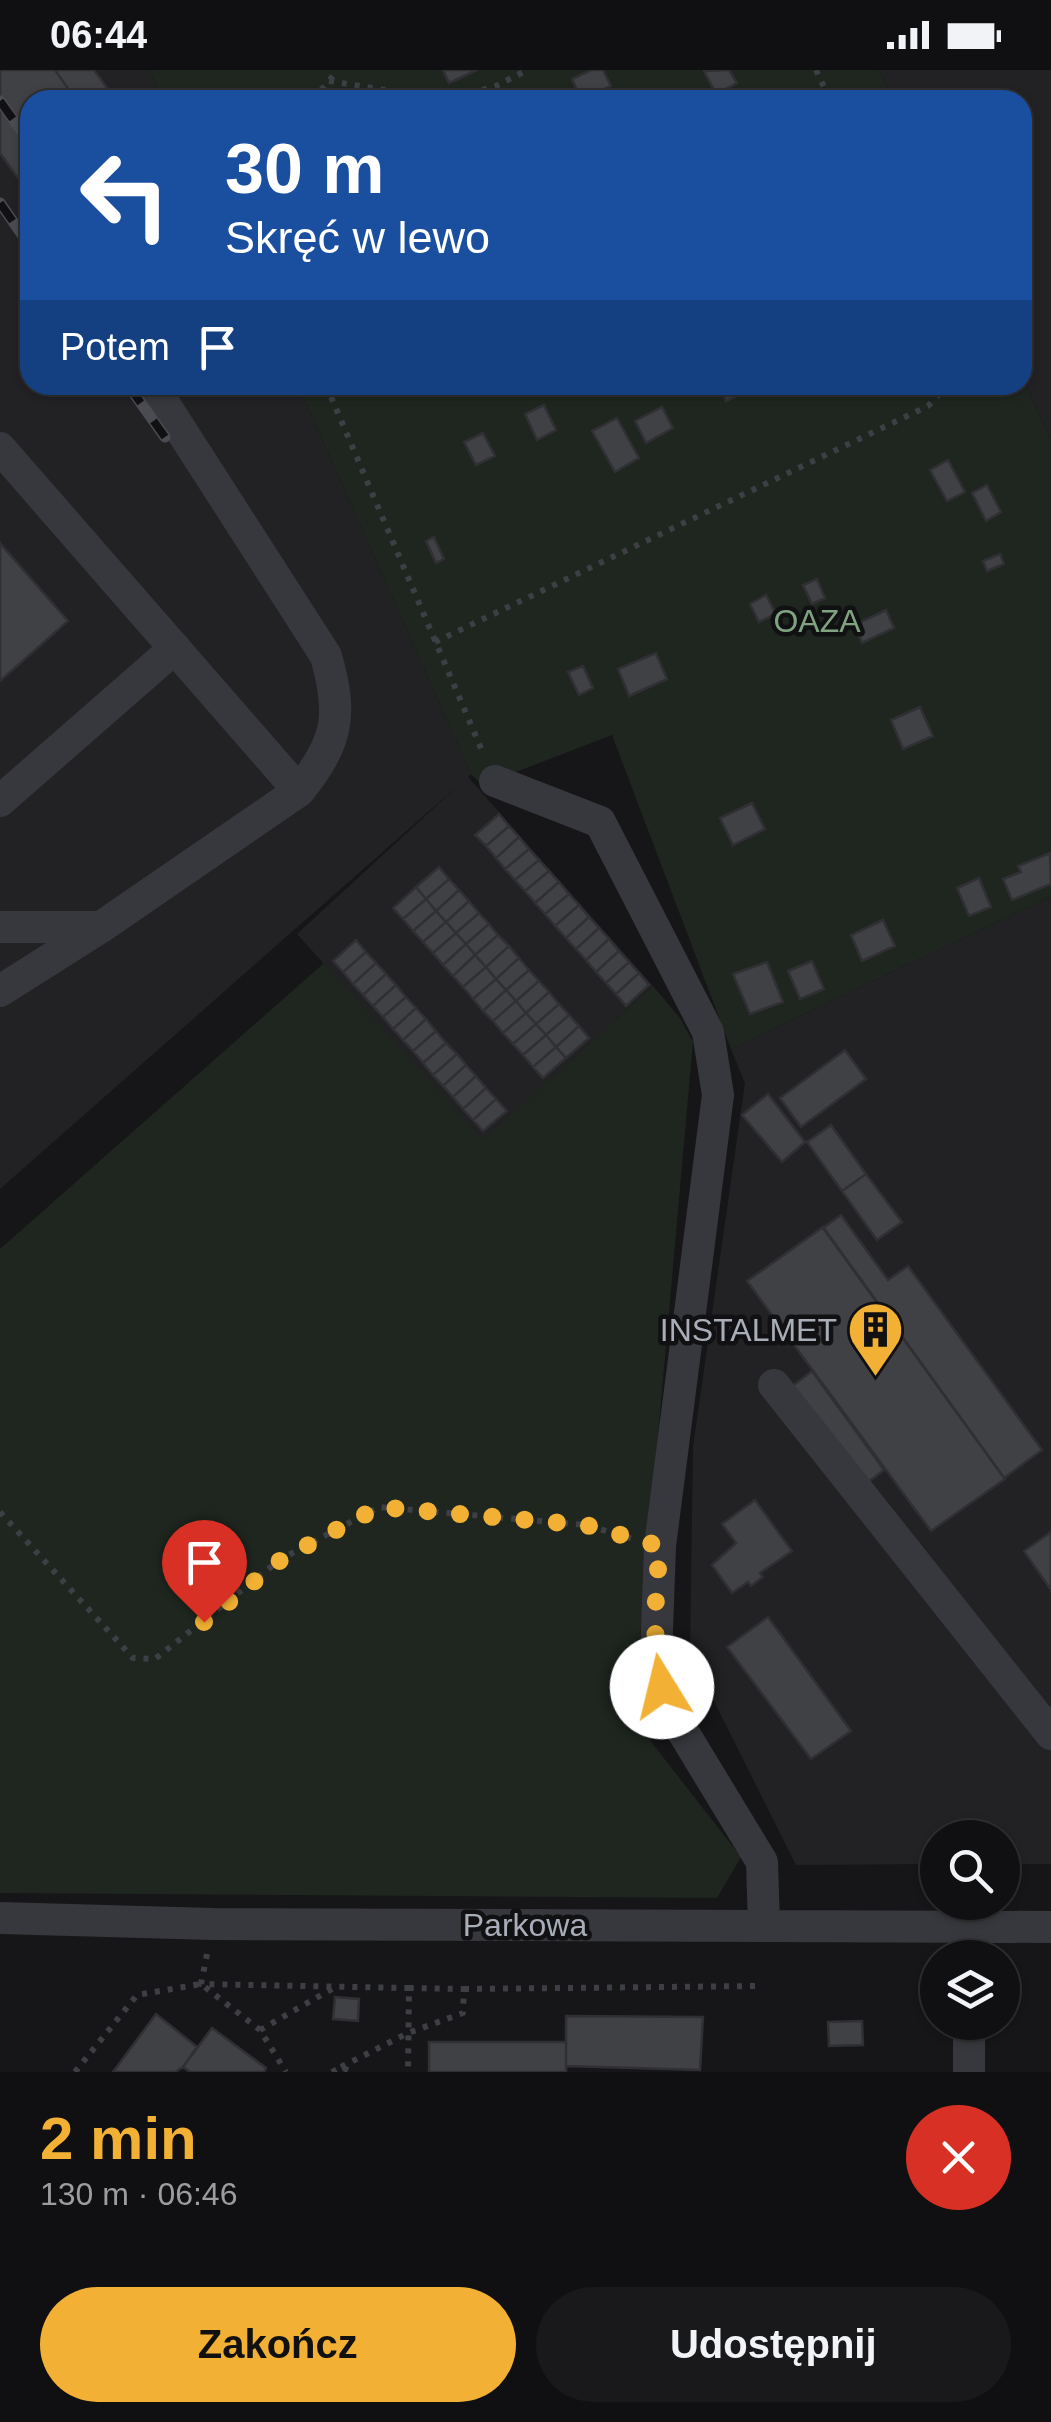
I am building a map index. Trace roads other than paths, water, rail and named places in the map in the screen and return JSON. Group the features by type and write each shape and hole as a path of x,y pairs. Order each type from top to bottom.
{"street":[{"path":"0,991 300,791 327,757 337,720 326,656 158,395"},
{"path":"0,448 300,791"},
{"path":"0,801 175,648"},
{"path":"495,782 600,822 708,1032 718,1094 660,1546 654,1619 656,1658 674,1718 762,1862 764,1925"},
{"path":"0,927 101,927"},
{"path":"774,1385 1051,1734"},
{"name":"Parkowa","path":"0,1918 233,1924 1051,1926"},
{"path":"970,1924 970,1940"},
{"path":"969,2040 969,2072"}],"railway":[{"path":"0,101 20,129"},
{"path":"0,203 20,232"},
{"path":"135,395 165,437"}],"place":[{"name":"INSTALMET","path":"876,1379"}],"park label":[{"name":"OAZA","path":"817,621"}]}
